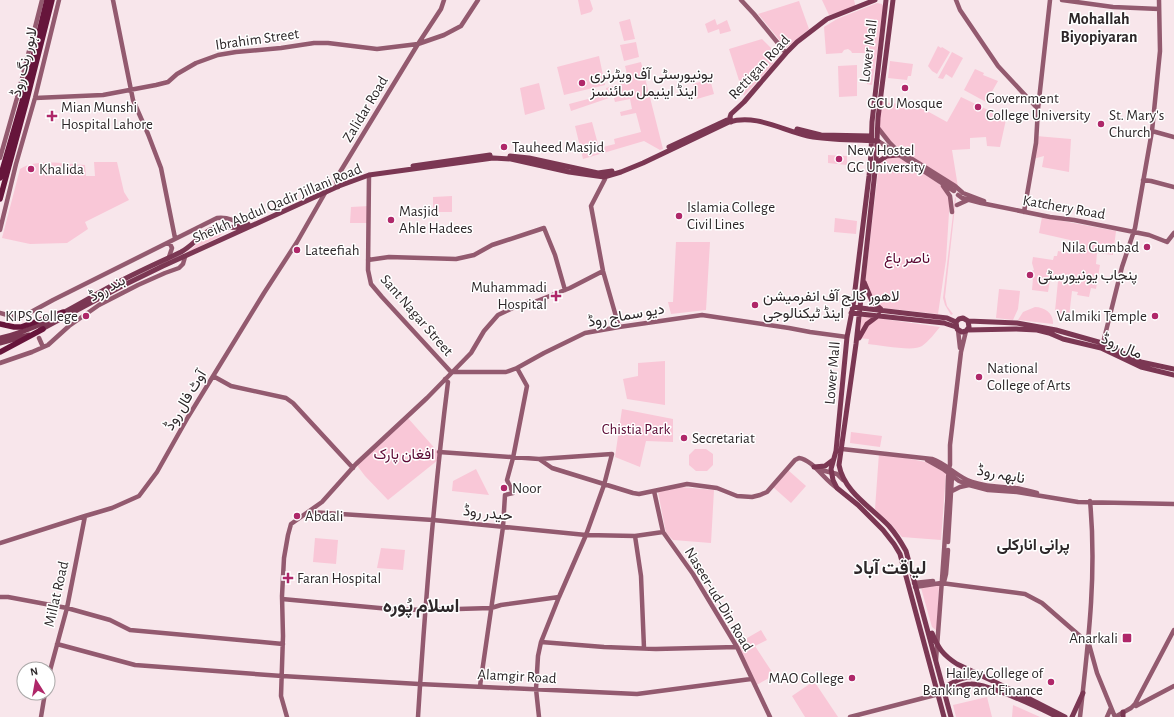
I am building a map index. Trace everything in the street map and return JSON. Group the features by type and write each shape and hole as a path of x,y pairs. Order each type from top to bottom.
{"highway":[{"name":"لاہور رنگ روڈ","path":"0,178 22,102 47,0"},
{"name":"لاہور رنگ روڈ","path":"0,199 52,0"},
{"path":"0,324 21,327 63,312"},
{"path":"0,352 42,329"}],"main road":[{"name":"Rettigan Road","path":"730,121 731,114 744,102 786,53 827,19 875,0"},
{"path":"880,0 883,2 885,8"},
{"name":"Lower Mall","path":"831,473 835,457 847,337 871,154 872,122 886,0"},
{"name":"Lower Mall","path":"839,465 860,314 876,163 878,118 893,0"},
{"path":"880,44 888,44"},
{"name":"Sheikh Abdul Qadir Jillani Road","path":"0,343 42,329 122,286 366,173 494,155 529,158 598,173 609,172 622,169 730,121 744,117 754,117 821,135 871,138 878,141"},
{"name":"Sheikh Abdul Qadir Jillani Road","path":"338,186 369,175 484,159 503,158 576,173 604,177 633,167 730,121 751,120 812,137 859,140 871,138"},
{"path":"859,140 868,147 871,154"},
{"path":"876,163 887,156 898,155"},
{"name":"Sheikh Abdul Qadir Jillani Road","path":"0,338 31,329 130,276 187,248 205,233 218,228 243,227 325,192"},
{"path":"208,245 222,236 224,232 218,228"},
{"path":"863,279 865,288 872,301 876,306 884,311"},
{"path":"852,307 947,318 962,332 966,331 970,325 968,321 963,318 959,319 957,326"},
{"path":"851,313 879,315 957,326"},
{"path":"856,344 867,324 879,315"},
{"name":"مال روڈ","path":"968,321 1017,323 1056,330 1137,360 1174,369"},
{"name":"مال روڈ","path":"966,331 1016,328 1037,330 1063,339 1102,346 1141,367 1174,375"},
{"path":"814,467 828,465 835,457"},
{"path":"839,465 845,482 888,525 899,538 906,551 951,717"},
{"path":"831,473 837,488 858,505 883,530 900,554 944,717"},
{"path":"922,610 937,646 948,658 957,664 1065,717"},
{"path":"939,694 962,677 980,675"},
{"path":"944,690 972,683 988,687 1058,717"},
{"path":"1072,717 1083,693"}],"street":[{"path":"0,158 42,0 58,2 35,98 16,164 0,230"},
{"path":"113,0 130,91 135,108 148,134 161,168 175,238"},
{"name":"Zalidar Road","path":"338,186 336,181 337,177 438,14 444,0"},
{"name":"Ibrahim Street","path":"35,98 103,95 130,91 168,82 177,74 196,63 218,55 236,52 314,43 328,43 377,49 418,44 461,26 478,0"},
{"path":"741,0 786,53"},
{"path":"956,0 960,10 998,66 1038,109"},
{"path":"957,192 982,200 1024,210 1035,144 1050,0"},
{"path":"1062,0 1113,7 1159,9"},
{"path":"1102,346 1122,267 1135,228 1152,131 1160,51 1159,0"},
{"name":"Katchery Road","path":"878,128 888,142 894,147 955,186 957,192"},
{"path":"1152,131 1174,137"},
{"name":"Katchery Road","path":"878,141 957,192 962,198 1149,235 1167,242 1174,232"},
{"name":"Sant Nagar Street","path":"369,175 368,270 371,284 451,372"},
{"path":"604,177 605,179 591,206 604,270 619,326"},
{"path":"937,180 950,194 952,212"},
{"path":"1143,180 1174,187"},
{"name":"آوٹ فال روڈ","path":"0,543 112,508 139,496 157,472 213,376 264,293 298,242 325,192"},
{"path":"957,205 970,200"},
{"name":"بند روڈ","path":"0,313 14,318 20,318 40,306 217,218 226,217 232,219 243,227"},
{"path":"368,260 389,257 456,259 474,255 492,245 544,228 553,250 565,290"},
{"path":"169,242 172,248 169,257"},
{"name":"بند روڈ","path":"0,363 43,347 99,305 152,279 179,268 183,264 185,256"},
{"path":"287,717 281,696 283,644 282,598 284,558 291,524 310,512 322,502 353,468 427,398 471,353 484,331 498,315 517,306 537,301 565,290 604,270"},
{"path":"26,314 30,321"},
{"name":"دیو سماج روڈ","path":"451,372 506,372 517,368 585,333 619,326 702,315 847,337"},
{"path":"957,326 961,352"},
{"path":"943,581 950,457 961,352 966,331"},
{"path":"39,338 43,347"},
{"path":"480,686 503,527 505,495 512,492 507,480 513,458 527,386 517,368"},
{"path":"213,376 231,386 286,398 294,404 353,468"},
{"path":"418,717 419,684 439,452 448,382 445,379"},
{"name":"نابھہ روڈ","path":"842,449 927,460 932,459 938,461 969,485 988,490 1090,502 1174,504"},
{"path":"439,452 539,459 612,454 604,485 586,535 541,642 538,656 536,689 539,717"},
{"path":"938,461 950,457"},
{"path":"539,459 552,468 604,485 638,494 686,484 717,488 737,496 755,496 767,492 796,458 804,459 837,488"},
{"name":"نابھہ روڈ","path":"927,460 950,470 956,475 973,483 986,486 1017,488 1049,495 1053,498"},
{"path":"831,473 839,465"},
{"path":"814,467 839,476 845,482"},
{"path":"936,660 952,491 950,470"},
{"path":"952,491 969,485"},
{"name":"Naseer-ud-Din Road","path":"654,491 663,532 693,574 737,648 770,717"},
{"path":"1081,716 1088,643 1093,558 1093,533 1090,502"},
{"name":"حیدر روڈ","path":"310,512 433,520 586,535 636,536 663,532"},
{"name":"Millat Road","path":"52,661 67,608 85,516"},
{"path":"636,536 641,576 644,648"},
{"path":"915,585 943,581 966,584 970,586 1028,595 1042,603 1088,643 1115,717 1123,715 1133,706 1174,630"},
{"path":"0,597 8,597 67,608 110,620 130,630 283,644"},
{"path":"282,598 425,610 491,608 501,605 559,597"},
{"path":"541,642 644,648 737,648"},
{"name":"Alamgir Road","path":"57,644 135,665 419,684 637,694 751,679"},
{"path":"1085,665 1089,662 1095,664"},
{"path":"1133,706 1136,706 1174,686"},
{"path":"850,717 939,694"},
{"path":"41,717 44,701"},
{"path":"1107,717 1111,708"}],"green space":[{"path":"578,0 590,0 593,9 591,12 581,15"},
{"path":"822,0 854,0 856,8 829,15"},
{"path":"799,1 809,29 786,48 758,14"},
{"path":"877,3 882,4 884,8 872,85 867,84 867,53 852,53 848,49 844,50 842,53 826,54 824,27 837,19"},
{"path":"630,19 635,39 624,41 619,22"},
{"path":"715,19 717,25 727,20 731,31 720,34 719,29 708,33 705,24"},
{"path":"762,39 771,48 773,64 744,96 729,49"},
{"path":"636,42 639,57 624,61 620,45"},
{"path":"938,46 950,52 937,74 928,66"},
{"path":"952,52 963,58 952,78 946,74 943,79 938,78"},
{"path":"599,56 605,85 564,95 557,67"},
{"path":"890,61 913,64 911,76 908,76 907,80 888,78"},
{"path":"641,62 663,149 660,150 644,141 583,159 575,126 592,122 599,148 615,144 614,139 641,132 636,113 621,116 620,112 632,109 630,99 615,102 612,92 608,94 609,98 571,111 569,104 607,94 606,88 629,82 625,66"},
{"path":"857,65 857,96 839,97 838,66"},
{"path":"975,69 984,73 983,75 998,81 986,102 964,90"},
{"path":"710,79 714,94 697,99 693,84"},
{"path":"539,83 545,109 525,115 520,88"},
{"path":"961,97 986,109 1007,115 1000,147 987,146 986,137 970,138 970,149 952,150 958,187 894,144 881,129 879,119 882,102 918,106 947,122"},
{"path":"1036,136 1071,139 1069,172 1042,167 1044,156 1033,159"},
{"path":"828,155 847,156 847,165 828,163"},
{"name":"ناصر باغ","path":"896,155 942,186 950,197 946,260 938,314 884,308 876,304 865,282 879,164 882,160"},
{"path":"94,162 117,162 124,192 129,200 85,222 88,229 67,243 30,244 2,238 20,169 43,163 85,165 86,176 95,176"},
{"path":"452,196 452,212 433,212 433,197"},
{"path":"955,197 945,297 947,306 953,314 951,315 943,298"},
{"path":"369,206 369,223 350,223 351,207"},
{"path":"1042,217 1116,231 1113,255 1097,253 1096,264 1100,265 1096,289 1091,288 1089,297 1077,295 1078,292 1072,291 1069,317 1060,316 1059,322 1055,311 1058,281 1050,280 1048,292 1032,290 1033,278 1031,278 1031,275 1033,274 1032,271 1034,270 1032,263 1033,257 1053,260 1054,256 1057,256 1058,251 1068,253 1070,240 1039,233"},
{"path":"835,218 857,221 856,234 834,232"},
{"path":"220,230 222,234 219,237 178,257 190,250 207,235"},
{"path":"676,242 710,242 706,310 671,314 668,302 673,302"},
{"path":"999,289 1020,291 1018,309 1013,320 996,318"},
{"path":"1035,307 1042,308 1048,312 1052,317 1053,324 1018,320 1023,312"},
{"path":"862,316 940,327 927,342 918,348 868,344 869,339 858,338"},
{"path":"665,361 665,405 627,399 623,379 638,376 638,363"},
{"name":"Chistia Park","path":"622,409 673,419 673,442 646,441 640,467 615,457"},
{"name":"افغان پارک","path":"407,417 439,453 438,460 388,500 365,476 356,464"},
{"path":"851,432 882,436 880,447 850,443"},
{"path":"695,449 706,449 713,454 713,465 707,471 696,471 689,465 689,455"},
{"path":"879,453 926,462 946,473 941,540 902,537 875,509"},
{"path":"476,469 489,495 452,491 453,481"},
{"path":"788,470 806,486 791,503 773,487"},
{"path":"681,487 714,490 711,543 673,540 666,533 658,492"},
{"path":"315,538 338,540 336,564 313,562"},
{"path":"381,548 405,550 403,570 377,568"},
{"path":"939,585 937,631 932,627 921,588"},
{"path":"761,630 767,640 755,646 774,675 755,686 735,645"},
{"path":"814,681 838,717 805,717 792,696"},
{"path":"987,697 992,717 956,717 953,705"},
{"path":"1013,705 1040,717 1012,717"}],"place":[{"name":"یونیورسٹی آف ویٹرنری اینڈ اینیمل سائنسز","path":"582,83"},
{"name":"GCU Mosque","path":"905,88"},
{"name":"Government College University","path":"978,107"},
{"name":"Mian Munshi Hospital Lahore","path":"52,116"},
{"name":"St. Mary's Church","path":"1101,124"},
{"name":"Tauheed Masjid","path":"504,147"},
{"name":"New Hostel GC University","path":"839,159"},
{"name":"Khalida","path":"31,169"},
{"name":"Islamia College Civil Lines","path":"679,216"},
{"name":"Masjid Ahle Hadees","path":"391,220"},
{"name":"Nila Gumbad","path":"1147,247"},
{"name":"Lateefiah","path":"297,250"},
{"name":"پنجاب یونیورسٹی","path":"1030,275"},
{"name":"Muhammadi Hospital","path":"556,296"},
{"name":"لاھور کالج آف انفرمیشن اینڈ ٹیکنالوجی","path":"755,305"},
{"name":"KIPS College","path":"86,316"},
{"name":"Valmiki Temple","path":"1155,316"},
{"name":"National College of Arts","path":"979,377"},
{"name":"Secretariat","path":"684,438"},
{"name":"Noor","path":"504,488"},
{"name":"Abdali","path":"297,516"},
{"name":"Faran Hospital","path":"288,578"},
{"name":"Anarkali","path":"1127,638"},
{"name":"MAO College","path":"852,678"},
{"name":"Hailey College of Banking and Finance","path":"1051,682"}],"district":[{"name":"Mohallah Biyopiyaran","path":"1099,27"},
{"name":"پرانی انارکلی","path":"1033,544"},
{"name":"لیاقت آباد","path":"890,567"},
{"name":"اسلام پُورہ","path":"421,605"}]}
